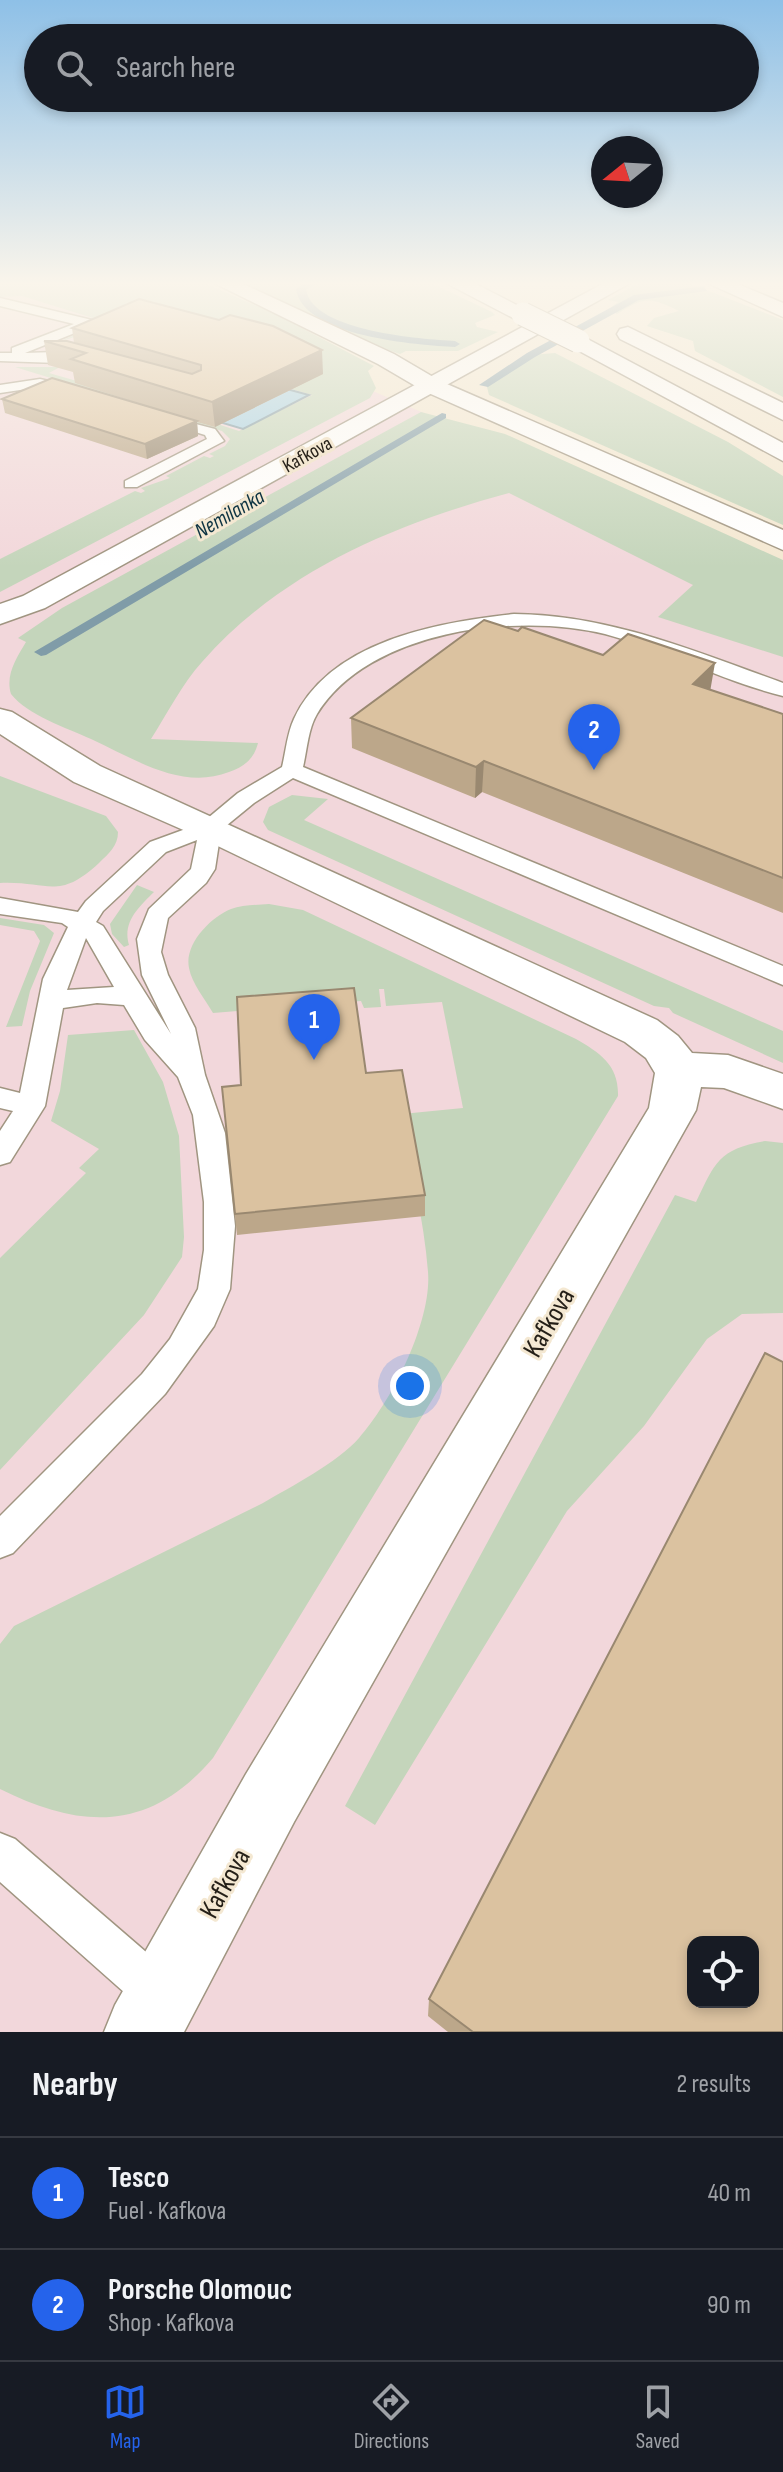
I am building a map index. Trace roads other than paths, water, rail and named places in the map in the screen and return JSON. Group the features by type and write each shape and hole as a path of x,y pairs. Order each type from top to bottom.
{"street":[{"path":"416,377 783,541"},
{"name":"Kafkova","path":"0,615 34,602 449,377"},
{"path":"644,377 783,453"},
{"path":"711,377 783,413"},
{"name":"Kafkova","path":"0,638 34,602"},
{"path":"0,719 87,774 210,828 641,1031 662,1045 677,1069 728,1072 783,1092"},
{"path":"0,753 87,774"},
{"name":"Kafkova","path":"152,2014 270,1798 672,1110 681,1083 677,1069"}],"lane":[{"path":"0,389 40,383 85,394"},
{"path":"131,484 216,441 214,435 203,429 144,412"},
{"path":"0,1154 31,1106 50,1001 64,959 82,922 94,906 158,847 210,828 246,798 292,770 308,712 329,687 386,649 466,625 543,618 588,624 783,690"},
{"path":"292,770 783,976"},
{"path":"0,1541 142,1394 189,1340 214,1291 220,1249 214,1148 207,1114 191,1074 182,1026 150,967 149,937 160,910 203,870 210,828"},
{"path":"0,906 50,911 82,922 105,947 154,1033 191,1074"},
{"path":"50,1001 85,994 134,997"},
{"path":"0,1098 31,1106"},
{"path":"0,1854 152,2014"}],"water":[{"path":"272,385 309,395 243,429 206,418"}],"waterway":[{"name":"Nemilanka","path":"484,385 497,377"},
{"name":"Nemilanka","path":"41,652 442,416"}],"place":[{"name":"Porsche Olomouc","path":"594,770"},
{"name":"Tesco","path":"314,1060"}]}
